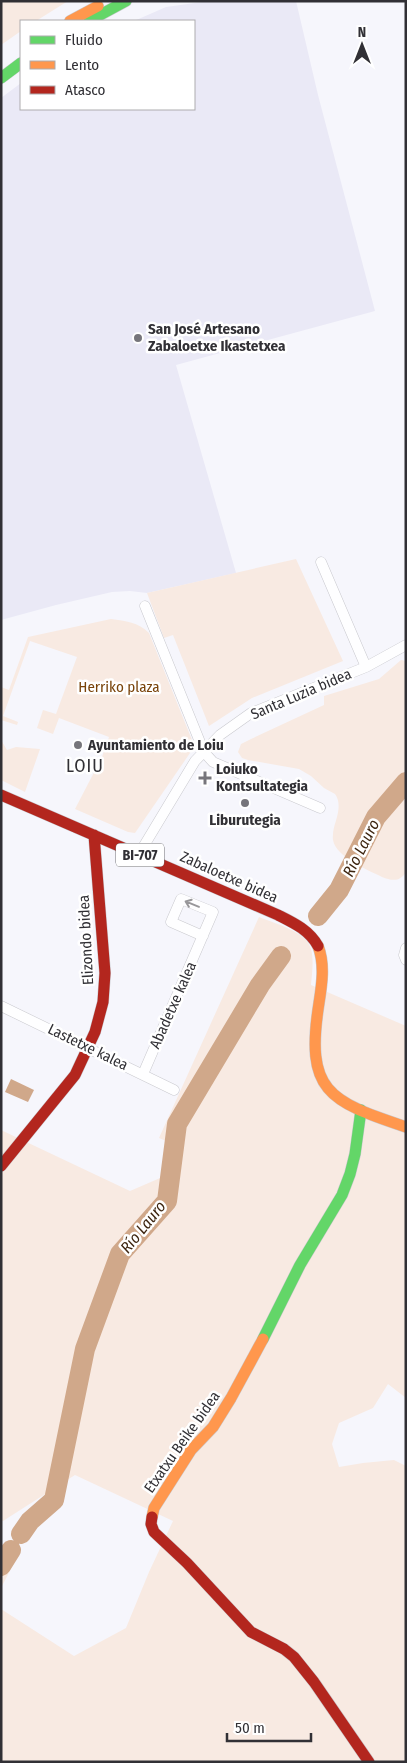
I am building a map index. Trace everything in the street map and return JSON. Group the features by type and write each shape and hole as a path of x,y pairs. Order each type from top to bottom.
{"street":[{"path":"72,20 106,1"},
{"path":"91,20 126,1"},
{"path":"1,67 20,53"},
{"path":"1,78 20,64"},
{"path":"321,562 366,667"},
{"path":"145,606 204,752 213,762 320,808"},
{"name":"Santa Luzia bidea","path":"139,854 195,762 220,735 251,713 366,667 406,645"},
{"name":"Zabaloetxe bidea","path":"1,795 278,915 308,932 315,940 322,961 321,992 313,1048 319,1075 326,1086 337,1097 347,1105 361,1110"},
{"name":"Elizondo bidea","path":"1,1166 76,1075 95,1032 103,1002 105,973 94,835"},
{"name":"Abadetxe kalea","path":"143,1074 203,936"},
{"path":"406,948 404,955 406,960"},
{"name":"Lastetxe kalea","path":"1,1006 174,1090"},
{"name":"BI-707","path":"361,1110 406,1127"},
{"name":"Etxatxu Beike bidea","path":"361,1110 355,1154 342,1195 300,1265 232,1398 213,1427 191,1450 154,1508 151,1524 154,1532 187,1563 251,1632 284,1650 294,1658 332,1707 369,1762"}],"shaded area":[{"name":"San José Artesano Zabaloetxe Ikastetxea","path":"209,1 296,1 318,95 375,311 176,365 236,573 147,593 130,591 112,592 1,620 1,98 20,84 20,110 195,110 195,20 136,20 166,7"},
{"path":"11,1079 34,1090 28,1102 5,1092"}],"green space":[{"path":"1,1 68,1 38,20 20,20 20,32 1,45"},
{"path":"296,559 343,661 252,698 209,726 173,635 164,638 147,593"},
{"name":"Herriko plaza","path":"111,619 136,624 149,633 192,740 190,753 135,833 128,832 75,809 102,757 109,737 59,718 53,734 37,728 43,710 56,714 77,657 30,641 3,716 18,722 17,725 1,720 1,687 9,690 28,637"},
{"path":"401,660 406,661 406,872 401,878 392,880 361,867 346,857 335,846 333,834 339,805 335,794 299,769 248,760 242,758 238,752 241,744 324,705 324,696 379,679"},
{"path":"1,740 7,750 16,747 40,749 25,792 1,780"},
{"path":"259,917 297,933 308,943 312,958 311,985 406,1026 406,1398 388,1384 373,1408 339,1423 332,1444 339,1467 394,1460 406,1466 406,1762 1,1762 1,1609 74,1656 126,1628 173,1521 75,1475 3,1521 1,1520 1,1130 130,1191 174,1172 183,1148 159,1138"},
{"path":"1,1553 16,1559 1,1588"}],"waterway":[{"name":"Río Lauro","path":"318,916 339,890 376,817 406,782"},
{"name":"Río Lauro","path":"21,1534 30,1521 54,1500 85,1349 120,1254 167,1201 177,1124 260,985 281,956"},
{"name":"Río Lauro","path":"1,1566 11,1550"}],"traffic: fast":[{"path":"91,20 126,1"},
{"path":"1,78 20,64"},
{"path":"263,1339 300,1265 342,1195 355,1154 361,1110"}],"traffic: slow":[{"path":"72,20 98,6"},
{"path":"318,946 322,967 322,981 316,1033 316,1056 320,1074 328,1088 341,1100 379,1118 406,1127"},
{"path":"152,1517 154,1508 191,1450 213,1427 263,1339"}],"traffic: jam":[{"path":"1,795 278,915 306,931 318,946"},
{"path":"1,1166 75,1075 95,1032 103,1002 105,973 94,835"},
{"path":"152,1517 151,1524 154,1532 187,1563 251,1632 284,1649 294,1657 314,1682 369,1762"}],"place":[{"name":"San José Artesano Zabaloetxe Ikastetxea","path":"138,338"},
{"name":"Ayuntamiento de Loiu","path":"78,745"},
{"name":"Loiuko Kontsultategia","path":"205,778"},
{"name":"Liburutegia","path":"245,803"}],"district":[{"name":"LOIU","path":"85,766"}]}
